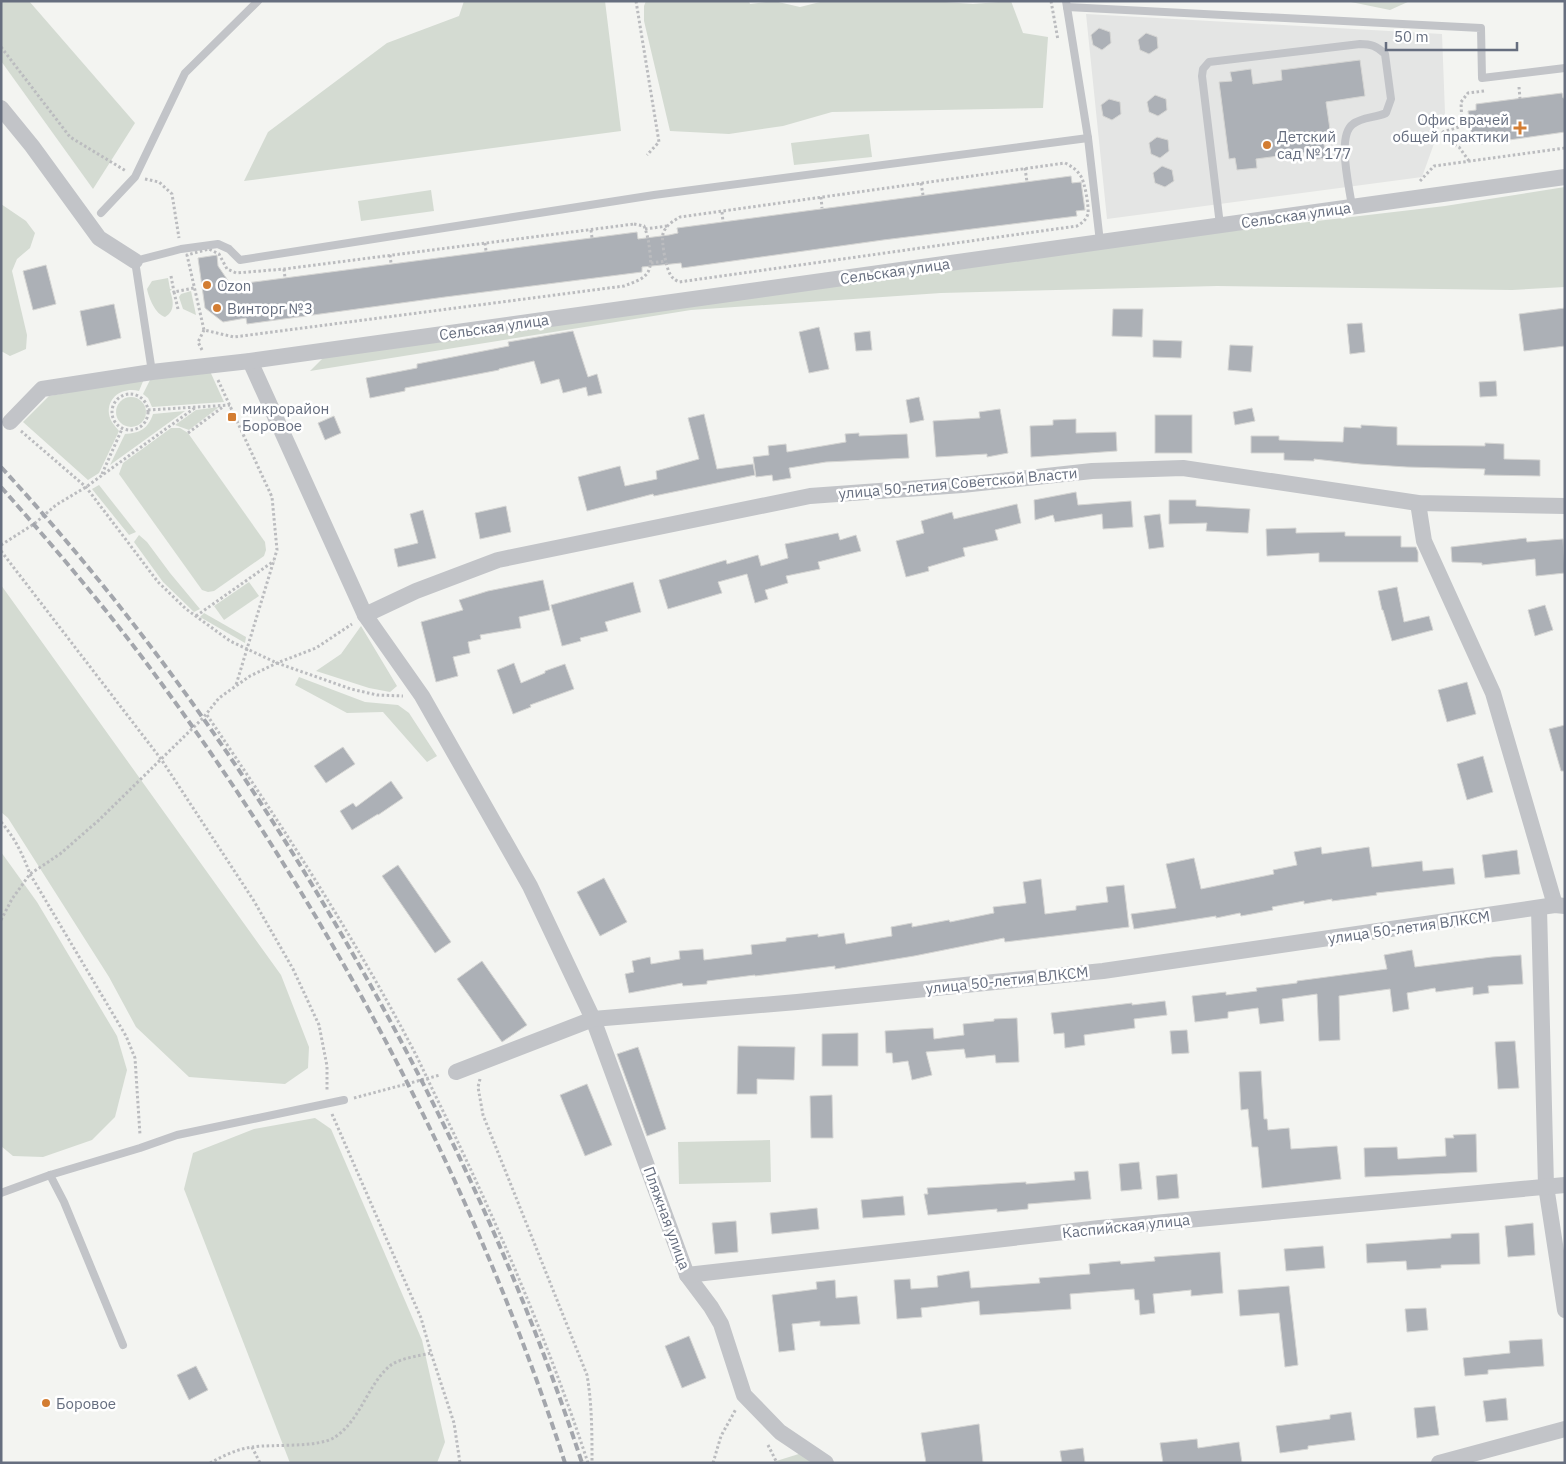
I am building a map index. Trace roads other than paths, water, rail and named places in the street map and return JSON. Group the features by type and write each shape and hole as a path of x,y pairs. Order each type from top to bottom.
{"street":[{"path":"1,108 32,146 99,238 135,261"},
{"name":"Сельская улица","path":"10,422 42,389 152,372 250,361 1565,178"},
{"name":"Пляжная улица","path":"250,361 365,615 422,696 530,886 594,1019 687,1275 721,1324 744,1395 780,1432 826,1463"},
{"name":"улица 50-летия Советской Власти","path":"365,615 416,591 498,560 810,496 962,485 1092,471 1183,468 1418,503 1565,506"},
{"path":"1418,503 1424,541 1493,693 1553,906 1546,1186 1565,1310"},
{"name":"улица 50-летия ВЛКСМ","path":"456,1072 594,1019 797,1002 1103,971 1553,906"},
{"name":"Каспийская улица","path":"687,1275 1100,1228 1565,1185"},
{"path":"1439,1463 1565,1430"}],"lane":[{"path":"101,213 135,177 185,73 258,1"},
{"path":"1100,242 1088,138 1066,4 1481,28 1482,78 1565,68"},
{"path":"1220,225 1202,76 1203,69 1209,62 1369,44 1380,48 1385,54 1391,99 1386,113 1353,123 1345,137 1344,149 1352,207"},
{"path":"152,372 135,261 180,249 218,244 229,249 240,260 654,195 1088,138"},
{"path":"1,1193 50,1175 177,1135 344,1100"},
{"path":"50,1175 64,1202 123,1346"}],"railway":[{"path":"1,467 92,572 177,681 256,795 329,913 403,1045 471,1181 530,1320 582,1463"},
{"path":"1,487 79,578 153,672 218,763 279,856 337,953 391,1051 441,1152 487,1254 528,1358 565,1463"}],"place":[{"name":"Офис врачей общей практики","path":"1520,128"},
{"name":"Детский сад № 177","path":"1267,145"},
{"name":"Ozon","path":"207,285"},
{"name":"Винторг №3","path":"217,308"},
{"name":"микрорайон Боровое","path":"232,417"},
{"name":"Боровое","path":"46,1403"}]}
